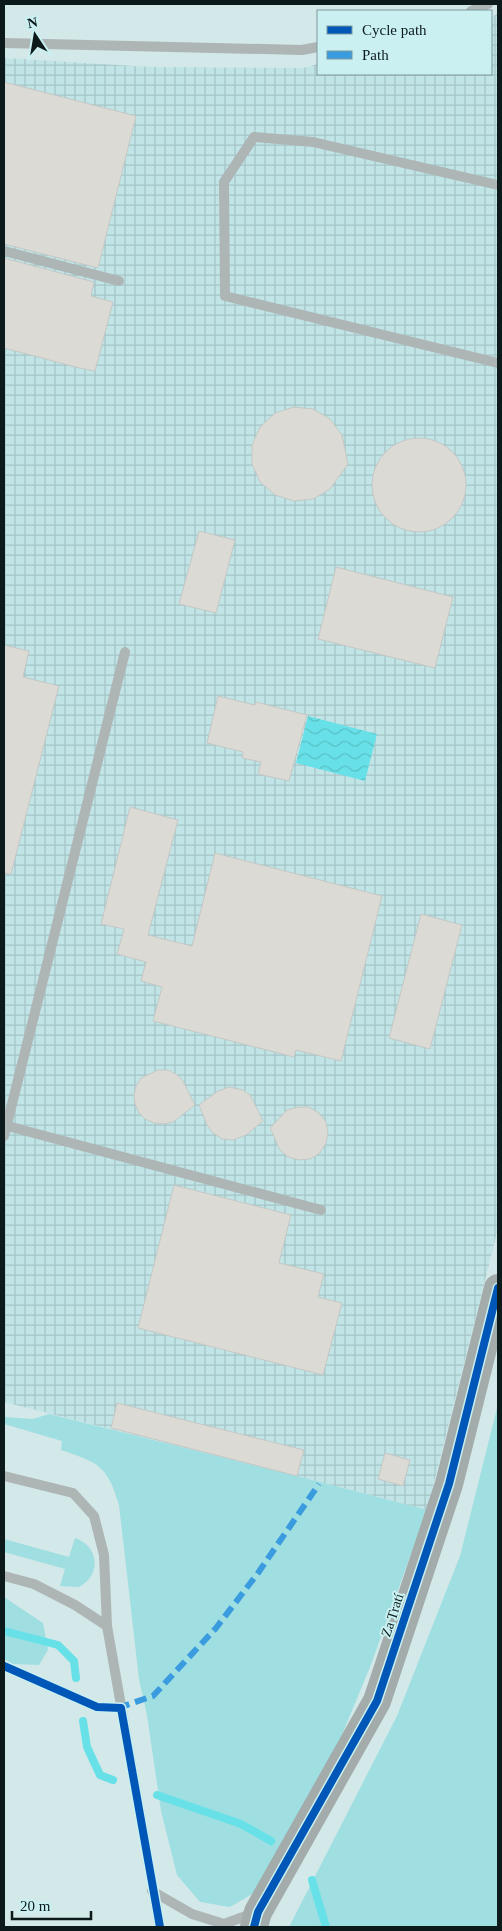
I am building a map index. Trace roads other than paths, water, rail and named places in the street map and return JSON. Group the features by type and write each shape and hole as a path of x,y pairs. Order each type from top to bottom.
{"street":[{"name":"Za Tratí","path":"256,1920 377,1701 449,1484 498,1288"}],"lane":[{"path":"473,10 488,4"},
{"path":"4,43 302,50 317,48"},
{"path":"498,185 314,142 254,137 224,182 226,296 498,363"},
{"path":"4,251 118,281"},
{"path":"125,652 5,1129 321,1210"},
{"path":"4,1476 73,1493 94,1516 104,1555 107,1626 152,1891 160,1927"},
{"path":"4,1576 34,1584 75,1605 107,1626"},
{"path":"152,1891 192,1914 224,1924 256,1920"}],"water":[{"path":"308,716 377,734 365,781 296,763"}],"waterway":[{"path":"4,1631 58,1645 74,1661 76,1678"},
{"path":"83,1721 87,1747 100,1775 113,1780"},
{"path":"157,1795 241,1824 271,1841"},
{"path":"312,1880 326,1927"}]}
